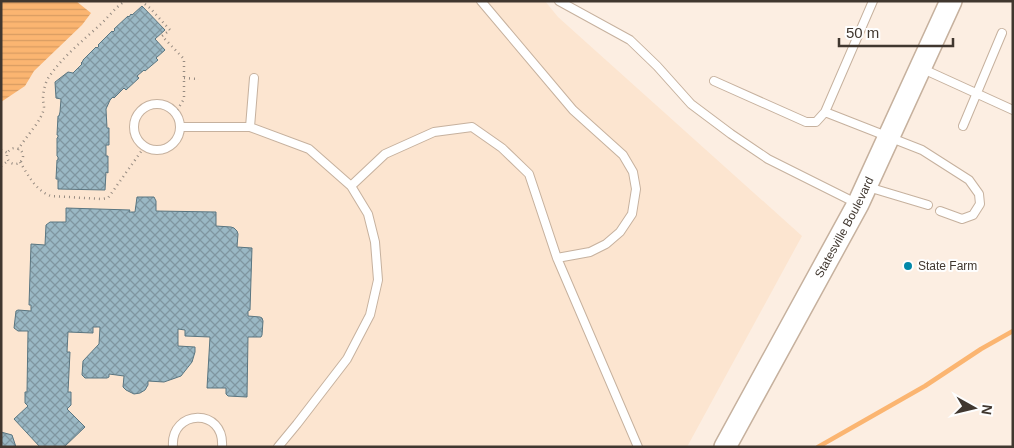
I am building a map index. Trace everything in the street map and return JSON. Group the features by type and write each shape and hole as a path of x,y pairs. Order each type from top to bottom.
{"main road":[{"name":"Statesville Boulevard","path":"725,447 862,196 951,1"}],"lane":[{"path":"481,1 573,110 623,155 632,172 636,189 632,214 620,232 606,244 590,252 556,258"},
{"path":"559,1 630,40 657,66 691,104 768,159 862,196 928,206"},
{"path":"714,81 806,122 816,122 825,112 873,1"},
{"path":"963,126 1002,33"},
{"path":"921,68 1013,110"},
{"path":"250,128 254,78"},
{"path":"155,103 170,107 176,112 181,127 176,141 164,149 156,150 145,146 137,139 134,132 136,116 141,110 155,103"},
{"path":"825,112 922,150 969,180 979,194 980,204 973,215 962,219 940,211"},
{"path":"181,127 250,128 309,149 350,186 368,214 375,242 378,280 370,315 347,358 298,424 278,447"},
{"path":"350,186 385,154 434,132 472,127 502,148 529,174 556,258 638,447"},
{"path":"174,447 173,437 181,423 197,417 206,418 219,429 222,437 222,447"}],"path":[{"path":"18,150 42,113 47,78 70,52 125,1"},
{"path":"141,1 170,30 162,36 184,59 184,99 176,112"},
{"path":"184,78 199,79"},
{"path":"20,162 38,188 45,194 102,199 108,198 145,146"},
{"path":"1,150 8,153"},
{"path":"8,153 11,150 18,150"},
{"path":"18,150 22,156 20,162"},
{"path":"8,153 8,161"},
{"path":"8,161 15,164 20,162"},
{"path":"1,166 8,161"}],"shaded area":[{"path":"1,1 545,1 558,17 802,236 687,447 1,447"},
{"path":"1,1 76,1 91,13 82,25 34,71 25,86 1,102"}],"building":[{"path":"142,6 165,30 155,39 165,50 156,58 158,60 137,76 139,78 126,90 124,88 110,100 106,109 109,145 106,145 108,173 106,172 105,190 58,189 58,179 56,179 58,160 57,135 61,99 56,98 55,82 68,72 73,73 82,64 83,60 114,29"},
{"path":"137,197 154,197 156,211 216,212 216,226 231,227 237,231 237,247 252,248 250,310 248,311 248,316 260,317 263,321 261,337 248,337 247,397 228,396 226,388 207,388 210,337 185,336 185,330 178,329 178,346 195,347 192,362 181,376 164,382 148,381 145,390 134,394 123,387 124,376 109,374 107,378 85,378 82,375 83,361 99,344 100,327 93,327 93,333 68,332 67,352 70,352 68,392 71,392 71,405 67,409 85,427 64,447 40,447 14,419 28,406 25,403 25,392 27,392 28,331 18,331 14,328 16,311 31,311 31,305 29,305 31,244 45,245 46,225 50,222 66,222 66,208 130,210 129,212 135,212"},
{"path":"1,432 12,435 16,447 1,447"}],"waterway":[{"path":"818,447 925,386 981,349 1013,331"}],"place":[{"name":"State Farm","path":"908,266"}]}
